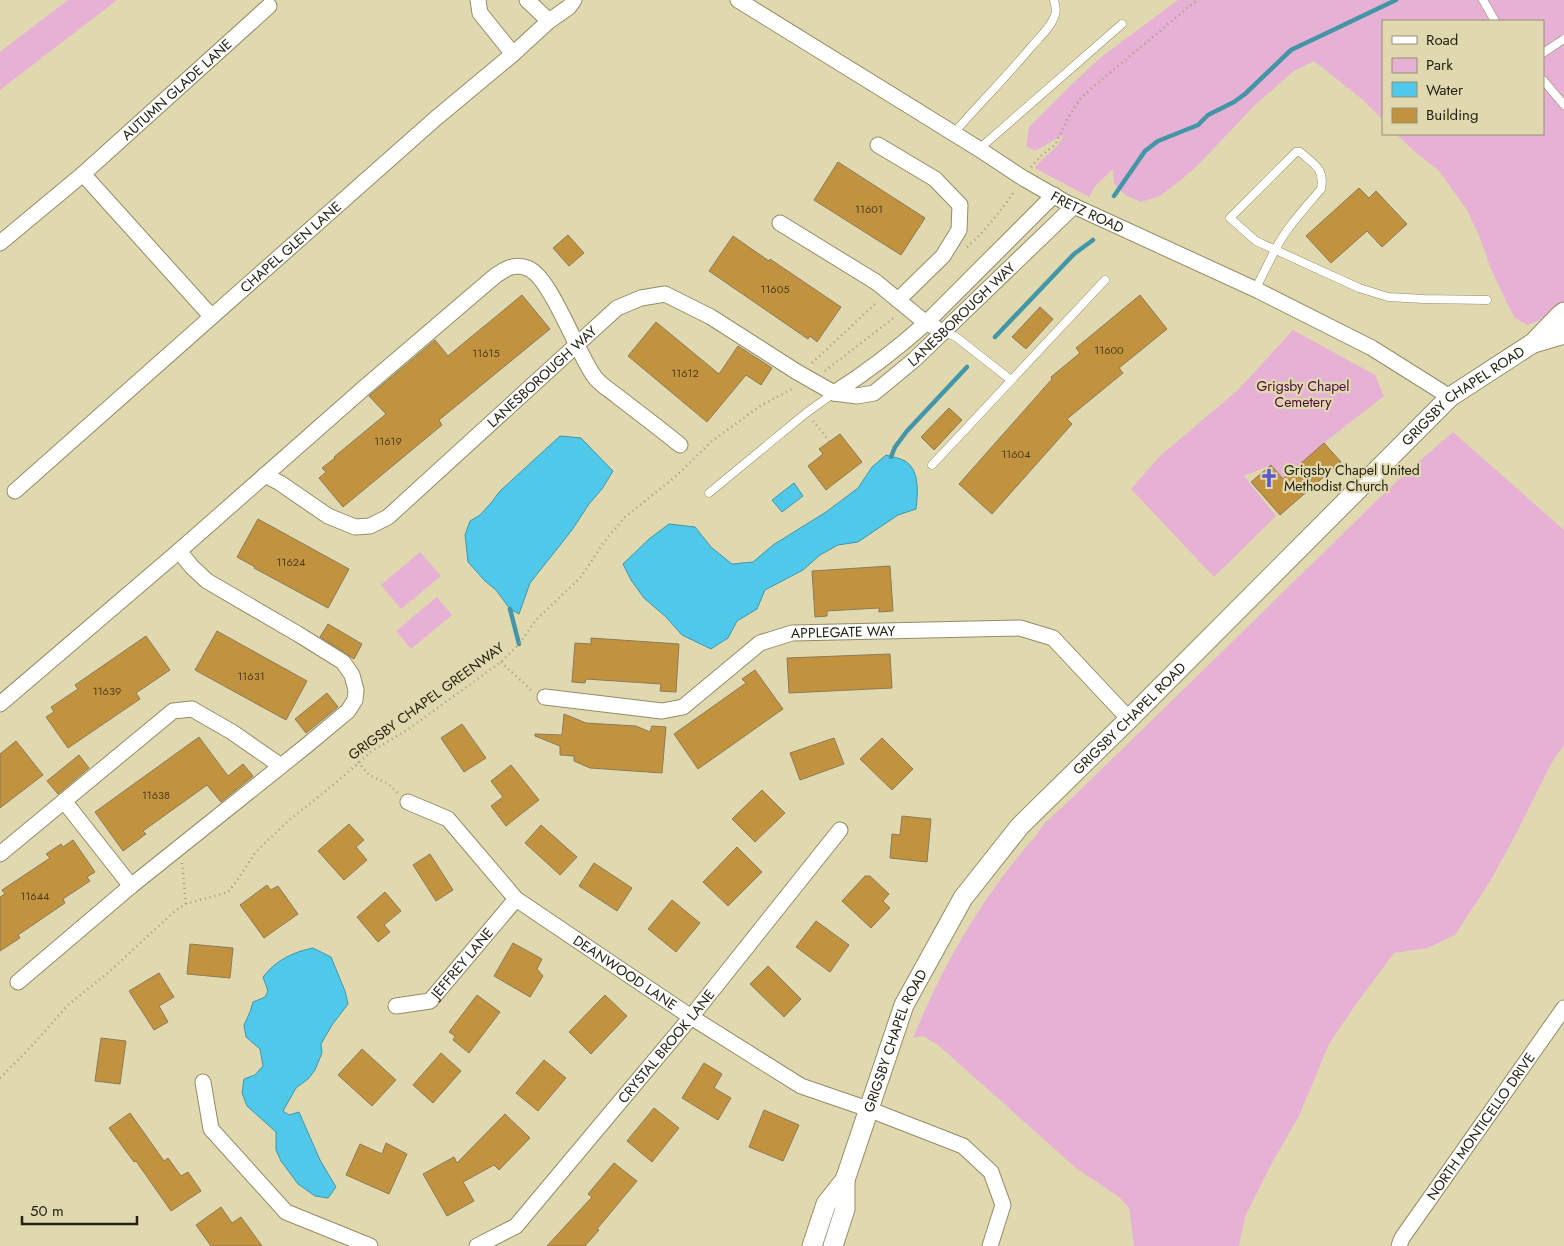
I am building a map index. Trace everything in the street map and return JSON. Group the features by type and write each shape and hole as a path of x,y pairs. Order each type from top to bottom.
{"street":[{"path":"478,0 480,13 513,54"},
{"path":"527,0 549,21"},
{"name":"CHAPEL GLEN LANE","path":"15,492 211,316 549,21 572,3 588,0"},
{"name":"FRETZ ROAD","path":"738,0 980,149 1023,178 1074,206 1255,290 1372,348 1450,397"},
{"name":"AUTUMN GLADE LANE","path":"0,242 83,174 269,6"},
{"path":"878,145 936,179 960,205 959,230 943,256 898,300"},
{"path":"83,174 211,316"},
{"name":"LANESBOROUGH WAY","path":"834,393 853,381 926,323 1054,195"},
{"name":"LANESBOROUGH WAY","path":"265,475 328,516 355,527 370,526 388,517 617,308 641,298 665,294 711,317 805,377 834,393 857,396 874,393 914,360 1074,206"},
{"path":"780,223 876,282 926,323 943,331"},
{"path":"995,254 1009,268"},
{"path":"0,704 495,276 514,266 534,271 543,280 595,378 680,445"},
{"name":"GRIGSBY CHAPEL ROAD","path":"833,1246 845,1209 845,1180 904,1005 963,898 1020,826 1450,397 1533,343 1564,312"},
{"name":"GRIGSBY CHAPEL ROAD","path":"1533,343 1564,334"},
{"path":"18,982 131,886 348,711 355,700 356,690 352,675 343,662 207,582 179,551"},
{"name":"APPLEGATE WAY","path":"545,697 662,711 683,707 760,643 792,633 1020,628 1053,638 1129,719"},
{"path":"0,854 173,711 192,709 232,732 281,766"},
{"path":"64,801 131,886"},
{"name":"DEANWOOD LANE","path":"408,802 448,819 516,899 692,1017 801,1086 868,1109 964,1146 991,1172 1002,1205 990,1246"},
{"name":"CRYSTAL BROOK LANE","path":"477,1246 516,1226 692,1017 840,830"},
{"name":"JEFFREY LANE","path":"396,1006 430,1001 516,899"},
{"name":"NORTH MONTICELLO DRIVE","path":"1399,1246 1402,1238 1564,1008"},
{"path":"203,1082 211,1129 286,1212 370,1246"},
{"name":"GRIGSBY CHAPEL ROAD","path":"812,1246 826,1204 845,1180"}],"lane":[{"path":"954,133 1046,30 1055,17 1054,0"},
{"path":"1483,0 1494,20"},
{"path":"980,149 1122,24"},
{"path":"1544,52 1564,39"},
{"path":"1544,81 1564,105"},
{"path":"1255,290 1275,250 1285,231 1321,189 1322,173 1315,164 1300,152 1296,152 1230,218 1256,241 1275,250 1359,288 1388,296 1424,299 1487,300"},
{"path":"932,464 1104,280"},
{"path":"943,331 956,337 1011,380"},
{"path":"709,493 834,393"}],"path":[{"path":"966,248 978,238 996,216 1038,159 1055,145 1080,99 1198,0"},
{"path":"805,377 898,300"},
{"name":"GRIGSBY CHAPEL GREENWAY","path":"0,1078 68,1005 110,971 175,911 186,904 228,892 256,852 288,821 372,751 406,730 500,662 519,644 535,621 581,577 604,542 625,517 675,477 712,441 760,406 798,385 805,377 826,370 898,300"},
{"path":"806,414 830,441"},
{"path":"500,662 533,692 545,697"},
{"path":"358,762 369,775 386,783 408,802"},
{"path":"180,846 186,904"}],"green space":[{"path":"68,0 117,0 0,90 0,52"},
{"path":"1178,0 1564,0 1564,303 1538,321 1527,325 1514,317 1491,269 1467,210 1439,171 1397,135 1544,135 1544,20 1382,20 1382,119 1363,100 1314,61 1294,71 1254,106 1198,165 1181,180 1160,196 1141,202 1125,195 1114,184 1113,169 1095,186 1089,197 1035,168 1058,144 1063,135 1035,151 1026,146 1029,127 1100,58"},
{"name":"Grigsby Chapel Cemetery","path":"1293,330 1375,375 1384,396 1324,443 1297,467 1289,486 1271,465 1244,476 1276,516 1214,577 1131,489 1160,456 1238,390"},
{"path":"1453,432 1564,530 1564,745 1552,762 1489,883 1455,935 1428,948 1394,953 1329,1044 1299,1116 1273,1161 1245,1217 1239,1246 1134,1246 1129,1208 1119,1197 1076,1168 938,1045 923,1036 913,1038 937,984 965,933 1014,861 1045,823 1400,478"},
{"path":"420,552 441,576 401,609 381,585"},
{"path":"437,597 452,615 411,649 396,631"}],"water":[{"path":"560,436 581,438 613,471 572,530 530,583 519,614 510,609 496,590 468,562 465,535 470,521 480,515 500,491"},
{"path":"886,455 905,461 913,470 917,483 916,509 898,515 858,542 838,545 820,555 803,570 765,590 757,609 737,621 728,638 711,649 682,635 666,617 644,598 631,580 623,564 649,539 669,524 695,527 711,547 732,564 753,562 773,545 826,512 858,488 872,467"},
{"path":"794,483 803,496 782,512 772,500"},
{"path":"313,948 331,957 345,991 348,1004 332,1025 321,1044 322,1053 315,1070 308,1079 296,1088 283,1111 289,1115 299,1112 320,1160 336,1187 328,1198 315,1196 298,1184 281,1161 276,1150 276,1132 247,1106 242,1093 244,1079 255,1075 263,1066 260,1049 246,1037 244,1025 253,1002 265,997 268,991 263,977 273,966 285,958"}],"building":[{"path":"838,162 925,218 901,255 814,200"},
{"path":"1359,188 1369,198 1376,191 1407,224 1382,247 1367,231 1331,263 1306,236"},
{"path":"568,235 584,253 569,266 553,248"},
{"path":"733,236 841,307 817,342 810,336 808,339 709,271"},
{"path":"522,295 550,329 439,420 442,425 343,507 319,478 326,472 322,468 386,414 369,396 435,340 448,356"},
{"path":"1140,295 1167,329 1119,368 1123,373 1067,419 1072,424 992,514 959,484 1052,379 1051,377 1080,353 1076,348"},
{"path":"1040,307 1053,319 1026,349 1012,337"},
{"path":"656,322 719,374 738,346 772,368 761,385 746,375 707,422 628,356"},
{"path":"949,408 962,420 934,450 921,437"},
{"path":"840,434 862,462 826,490 808,466 823,454 819,449"},
{"name":"Grigsby Chapel United Methodist Church","path":"1324,443 1341,462 1280,515 1251,482 1271,465 1283,479"},
{"path":"258,519 349,569 328,608 237,557"},
{"path":"890,566 893,611 879,612 879,608 827,611 827,616 815,617 812,571"},
{"path":"328,624 362,644 354,659 320,637"},
{"path":"217,631 307,681 286,720 195,670"},
{"path":"146,636 170,670 136,693 140,699 68,748 46,717 54,712 51,707 78,689 75,685"},
{"path":"591,638 679,644 676,692 660,691 661,684 586,679 585,683 572,682 575,643 591,644"},
{"path":"890,654 892,688 789,693 787,658"},
{"path":"755,670 783,709 698,769 674,734 746,683 742,679"},
{"path":"327,693 338,707 306,733 295,719"},
{"path":"564,714 586,723 636,726 650,732 652,726 666,727 662,773 590,768 574,761 574,756 560,755 560,746 535,736 535,734 562,735"},
{"path":"462,724 486,758 464,772 441,738"},
{"path":"199,737 228,776 243,764 253,776 221,802 207,785 143,831 146,834 123,851 95,812"},
{"path":"834,738 844,764 800,780 790,753"},
{"path":"882,738 913,769 892,790 860,759"},
{"path":"16,741 43,775 0,808 0,754"},
{"path":"79,755 89,768 58,794 47,781"},
{"path":"511,765 539,800 506,826 491,806 503,797 491,781"},
{"path":"762,790 785,813 755,842 732,819"},
{"path":"902,816 931,819 927,862 890,858 892,834 900,835"},
{"path":"349,824 364,840 356,847 367,860 344,880 318,851"},
{"path":"541,825 577,857 560,875 525,843"},
{"path":"73,840 95,872 87,877 90,881 63,899 65,903 18,935 20,938 0,951 0,897 5,894 2,890 50,858 46,854 61,844 63,847"},
{"path":"737,847 762,872 728,906 703,882"},
{"path":"430,854 453,890 436,901 413,865"},
{"path":"594,863 632,888 617,911 579,886"},
{"path":"865,876 870,876 889,894 883,901 890,908 871,928 842,901"},
{"path":"267,885 271,890 278,886 298,914 264,938 240,905"},
{"path":"385,892 401,911 384,925 390,932 378,942 357,917"},
{"path":"672,900 700,923 676,952 648,929"},
{"path":"816,921 849,945 830,972 796,947"},
{"path":"513,943 542,959 537,969 543,976 530,997 494,976"},
{"path":"190,944 233,948 230,978 187,974"},
{"path":"768,966 801,999 784,1017 750,984"},
{"path":"159,973 174,997 159,1006 168,1022 154,1030 129,991"},
{"path":"477,995 500,1012 469,1053 453,1040 455,1036 449,1032"},
{"path":"605,995 627,1016 591,1054 569,1032"},
{"path":"101,1038 126,1041 120,1084 95,1081"},
{"path":"362,1049 396,1080 372,1106 338,1075"},
{"path":"441,1053 461,1071 433,1103 413,1085"},
{"path":"544,1060 566,1078 538,1111 516,1093"},
{"path":"704,1063 722,1074 714,1088 731,1098 718,1120 682,1098"},
{"path":"654,1108 679,1128 652,1162 627,1141"},
{"path":"764,1110 799,1125 783,1161 749,1147"},
{"path":"130,1113 164,1161 168,1158 181,1176 188,1172 201,1191 171,1211 136,1161 134,1162 109,1128"},
{"path":"505,1114 530,1138 499,1170 494,1165 463,1182 474,1201 447,1216 423,1174 454,1157 457,1163"},
{"path":"386,1143 407,1154 389,1194 346,1175 360,1144 382,1154"},
{"path":"614,1163 637,1181 597,1229 599,1230 585,1246 547,1246 592,1197 588,1194"},
{"path":"221,1207 232,1223 241,1217 262,1246 211,1246 196,1225"}],"waterway":[{"path":"1114,196 1145,151 1158,141 1198,125 1208,115 1234,102 1245,94 1291,50 1396,0"},
{"path":"995,337 1074,254 1093,240"},
{"path":"891,457 895,447 907,431 967,367"},
{"path":"510,609 519,644"}],"place":[{"name":"Grigsby Chapel United Methodist Church","path":"1269,478"}]}
